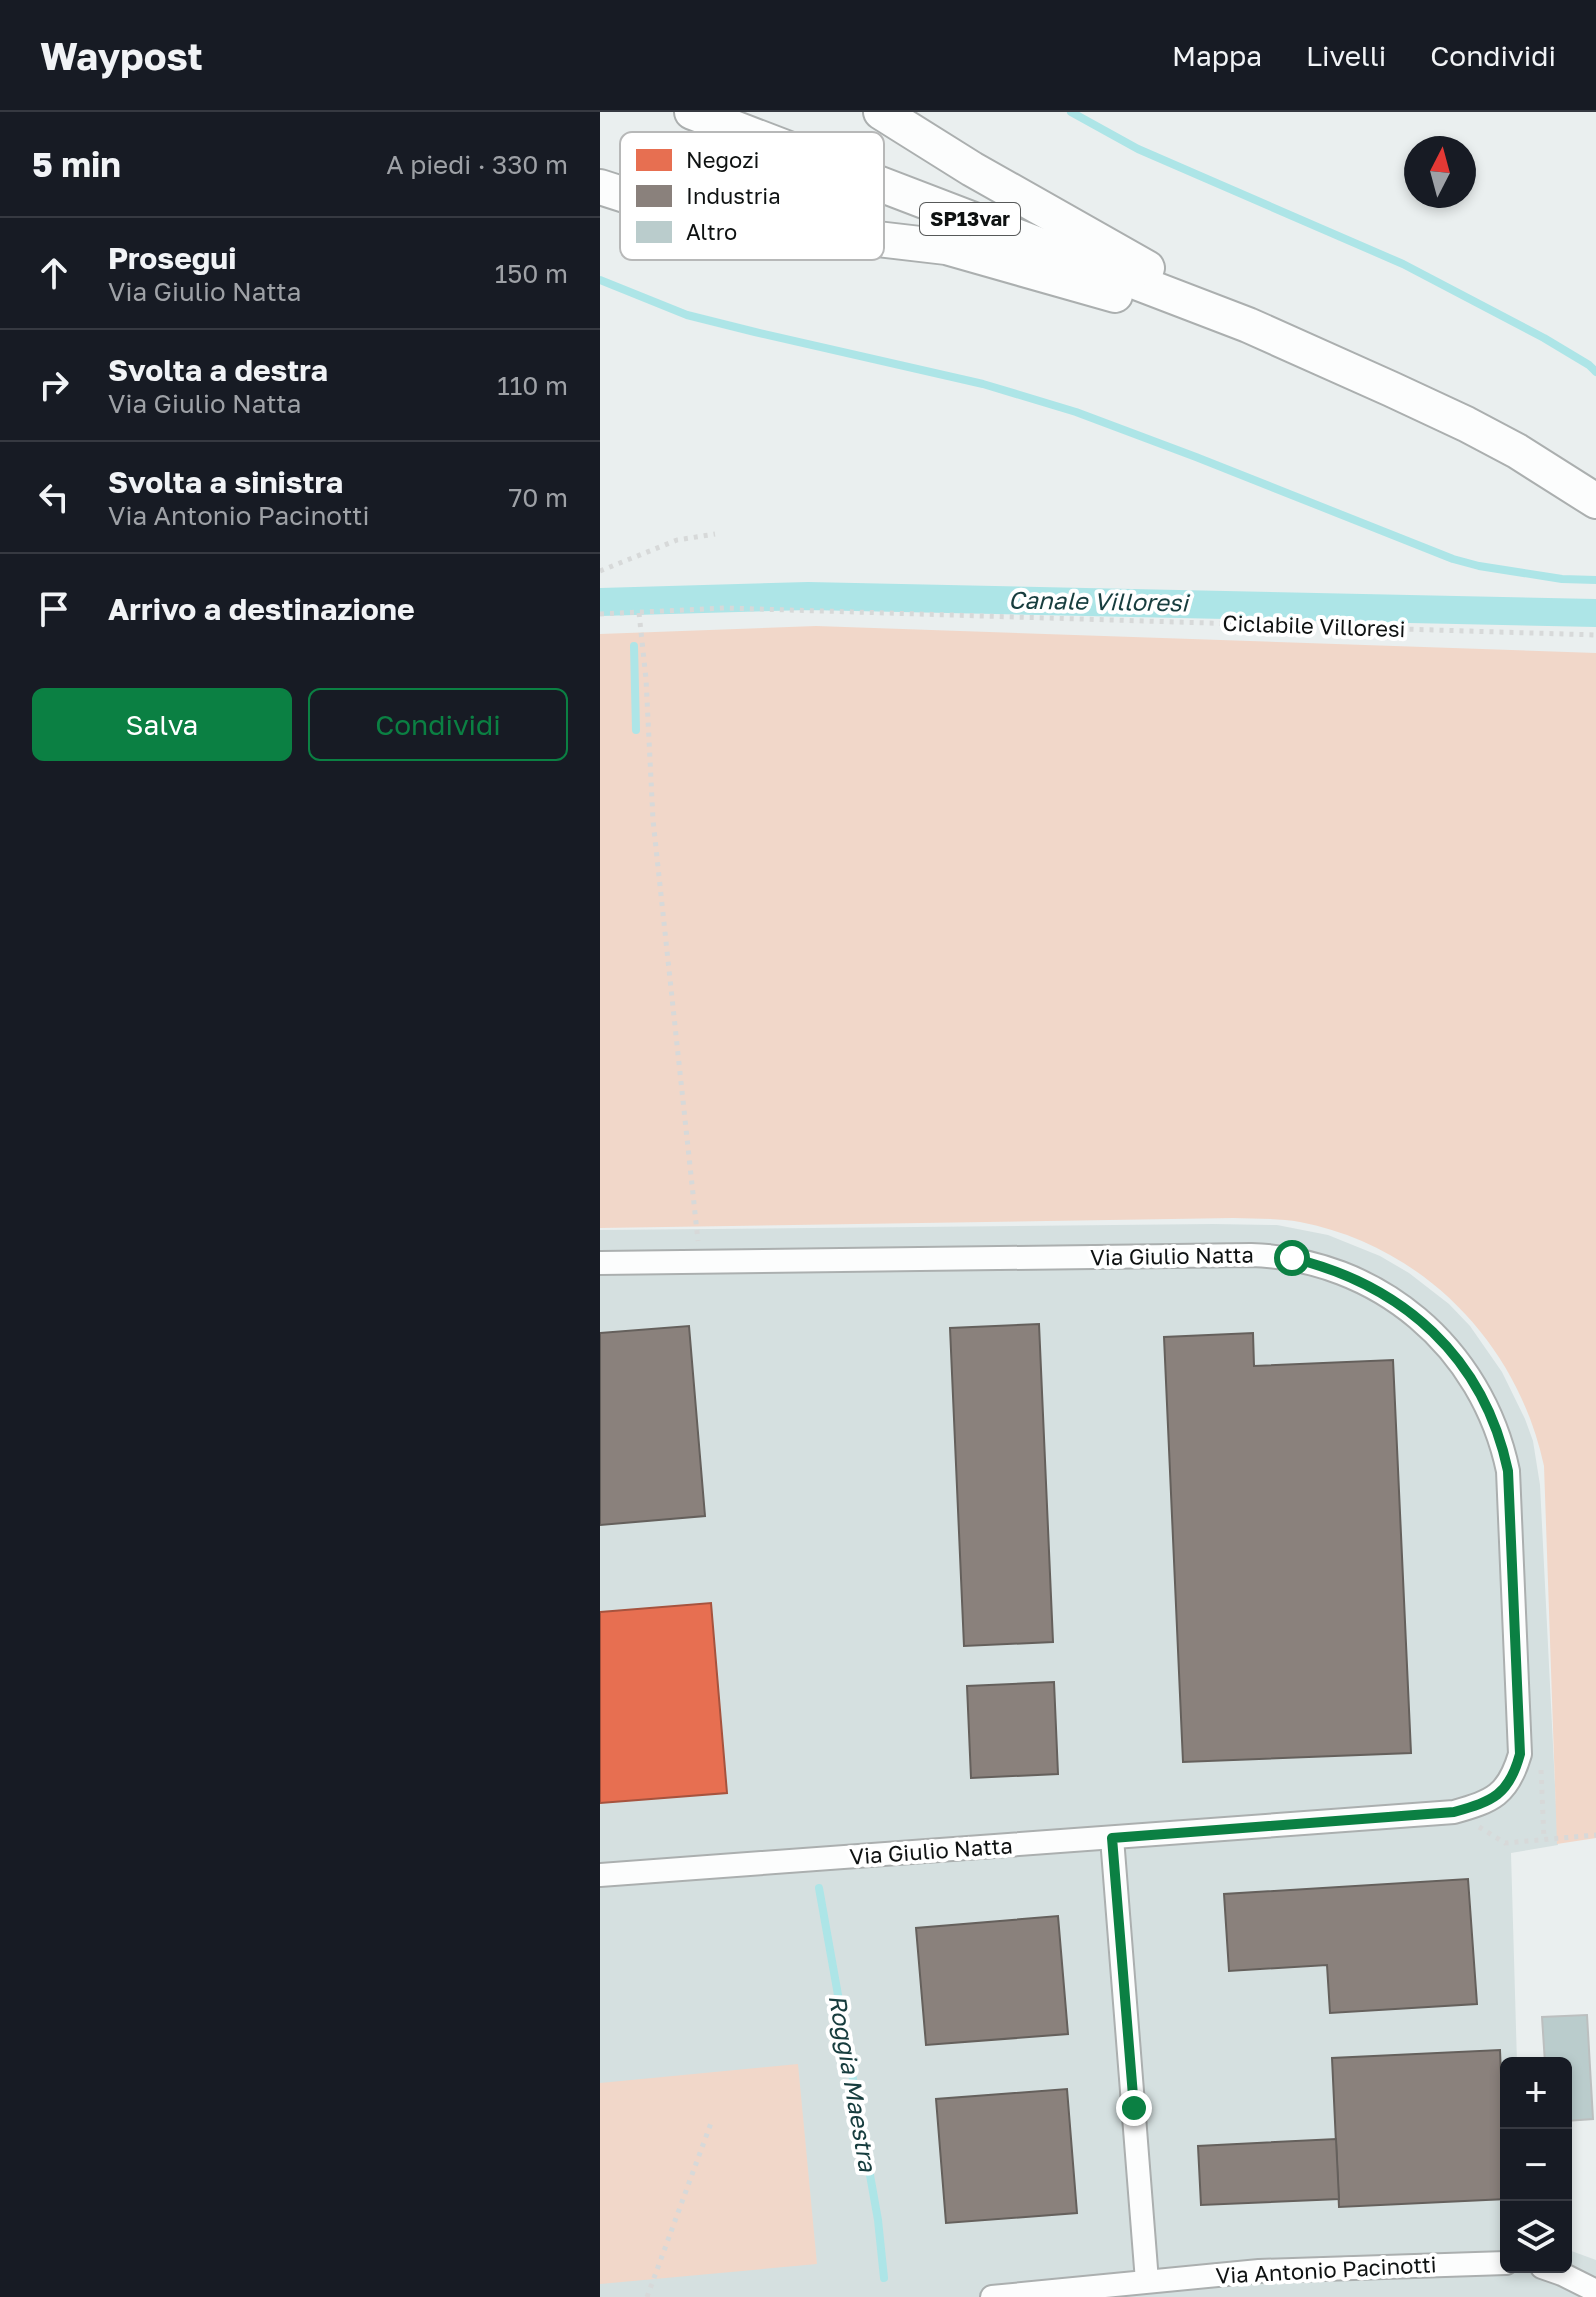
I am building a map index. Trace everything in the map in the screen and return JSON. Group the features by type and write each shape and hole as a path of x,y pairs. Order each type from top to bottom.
{"main road":[{"name":"SP13var","path":"692,112 744,132"},
{"name":"SP13var","path":"881,112 972,169 1248,325"},
{"name":"SP13var","path":"884,186 1248,325 1466,424 1517,451 1596,501"},
{"name":"SP13var","path":"600,187 620,193"},
{"name":"SP13var","path":"884,240 946,247 1098,291 1248,325"}],"street":[{"name":"Via Giulio Natta","path":"600,1263 1274,1256 1319,1265 1367,1284 1393,1299 1427,1326 1462,1366 1488,1412 1503,1450 1508,1471 1520,1754 1511,1779 1491,1801 1454,1812 600,1875"},
{"path":"1112,1838 1147,2281"},
{"name":"Via Antonio Pacinotti","path":"992,2297 1259,2271 1500,2263"},
{"path":"1559,2273 1596,2291"}],"path":[{"path":"600,571 677,540 715,534"},
{"name":"Ciclabile Villoresi","path":"600,614 725,608 1596,635"},
{"path":"639,613 647,693 653,820 698,1242 684,1242"},
{"path":"1541,1756 1544,1840"},
{"path":"1454,1812 1505,1843 1596,1835"},
{"path":"647,2297 711,2123"}],"shaded area":[{"path":"816,626 1596,653 1596,1838 1557,1844 1544,1466 1531,1421 1512,1380 1488,1342 1459,1307 1425,1278 1387,1253 1345,1234 1300,1222 1266,1219 600,1228 600,634"},
{"path":"1277,1225 1328,1235 1380,1256 1409,1273 1449,1304 1470,1326 1502,1372 1533,1441 1540,1485 1558,1845 1511,1853 1517,2057 1500,2057 1500,2273 1572,2273 1572,2251 1596,2260 1596,2297 600,2297 600,1230"},
{"path":"798,2064 817,2264 600,2284 600,2083"}],"building: Negozi":[{"path":"711,1603 727,1793 600,1803 600,1612"}],"building: Industria":[{"path":"1039,1324 1053,1642 964,1646 950,1328"},
{"path":"689,1326 705,1516 600,1525 600,1333"},
{"path":"1253,1333 1254,1366 1393,1360 1411,1753 1183,1762 1164,1337"},
{"path":"1054,1682 1058,1774 971,1778 967,1686"},
{"path":"1468,1879 1477,2004 1330,2013 1327,1965 1229,1971 1224,1894"},
{"path":"1058,1916 1068,2034 926,2045 916,1928"},
{"path":"1500,2050 1500,2199 1339,2207 1332,2058"},
{"path":"1067,2089 1077,2213 946,2223 936,2099"},
{"path":"1336,2139 1339,2199 1201,2205 1198,2146"}],"building: Altro":[{"path":"1587,2015 1593,2119 1572,2121 1572,2057 1545,2057 1542,2017"}],"waterway":[{"path":"1071,112 1138,149 1403,264 1544,338 1596,372"},
{"path":"600,280 687,315 983,384 1076,412 1453,559 1562,579 1596,580"},
{"name":"Canale Villoresi","path":"600,602 808,596 1596,613"},
{"name":"Roggia Maestra","path":"634,646 636,730"},
{"name":"Roggia Maestra","path":"819,1888 878,2220 884,2278"}],"route":[{"path":"1134,2108 1112,1838 1454,1812 1491,1801 1511,1779 1520,1754 1508,1471 1488,1412 1476,1387 1447,1346 1412,1313 1367,1284 1292,1258"}]}
